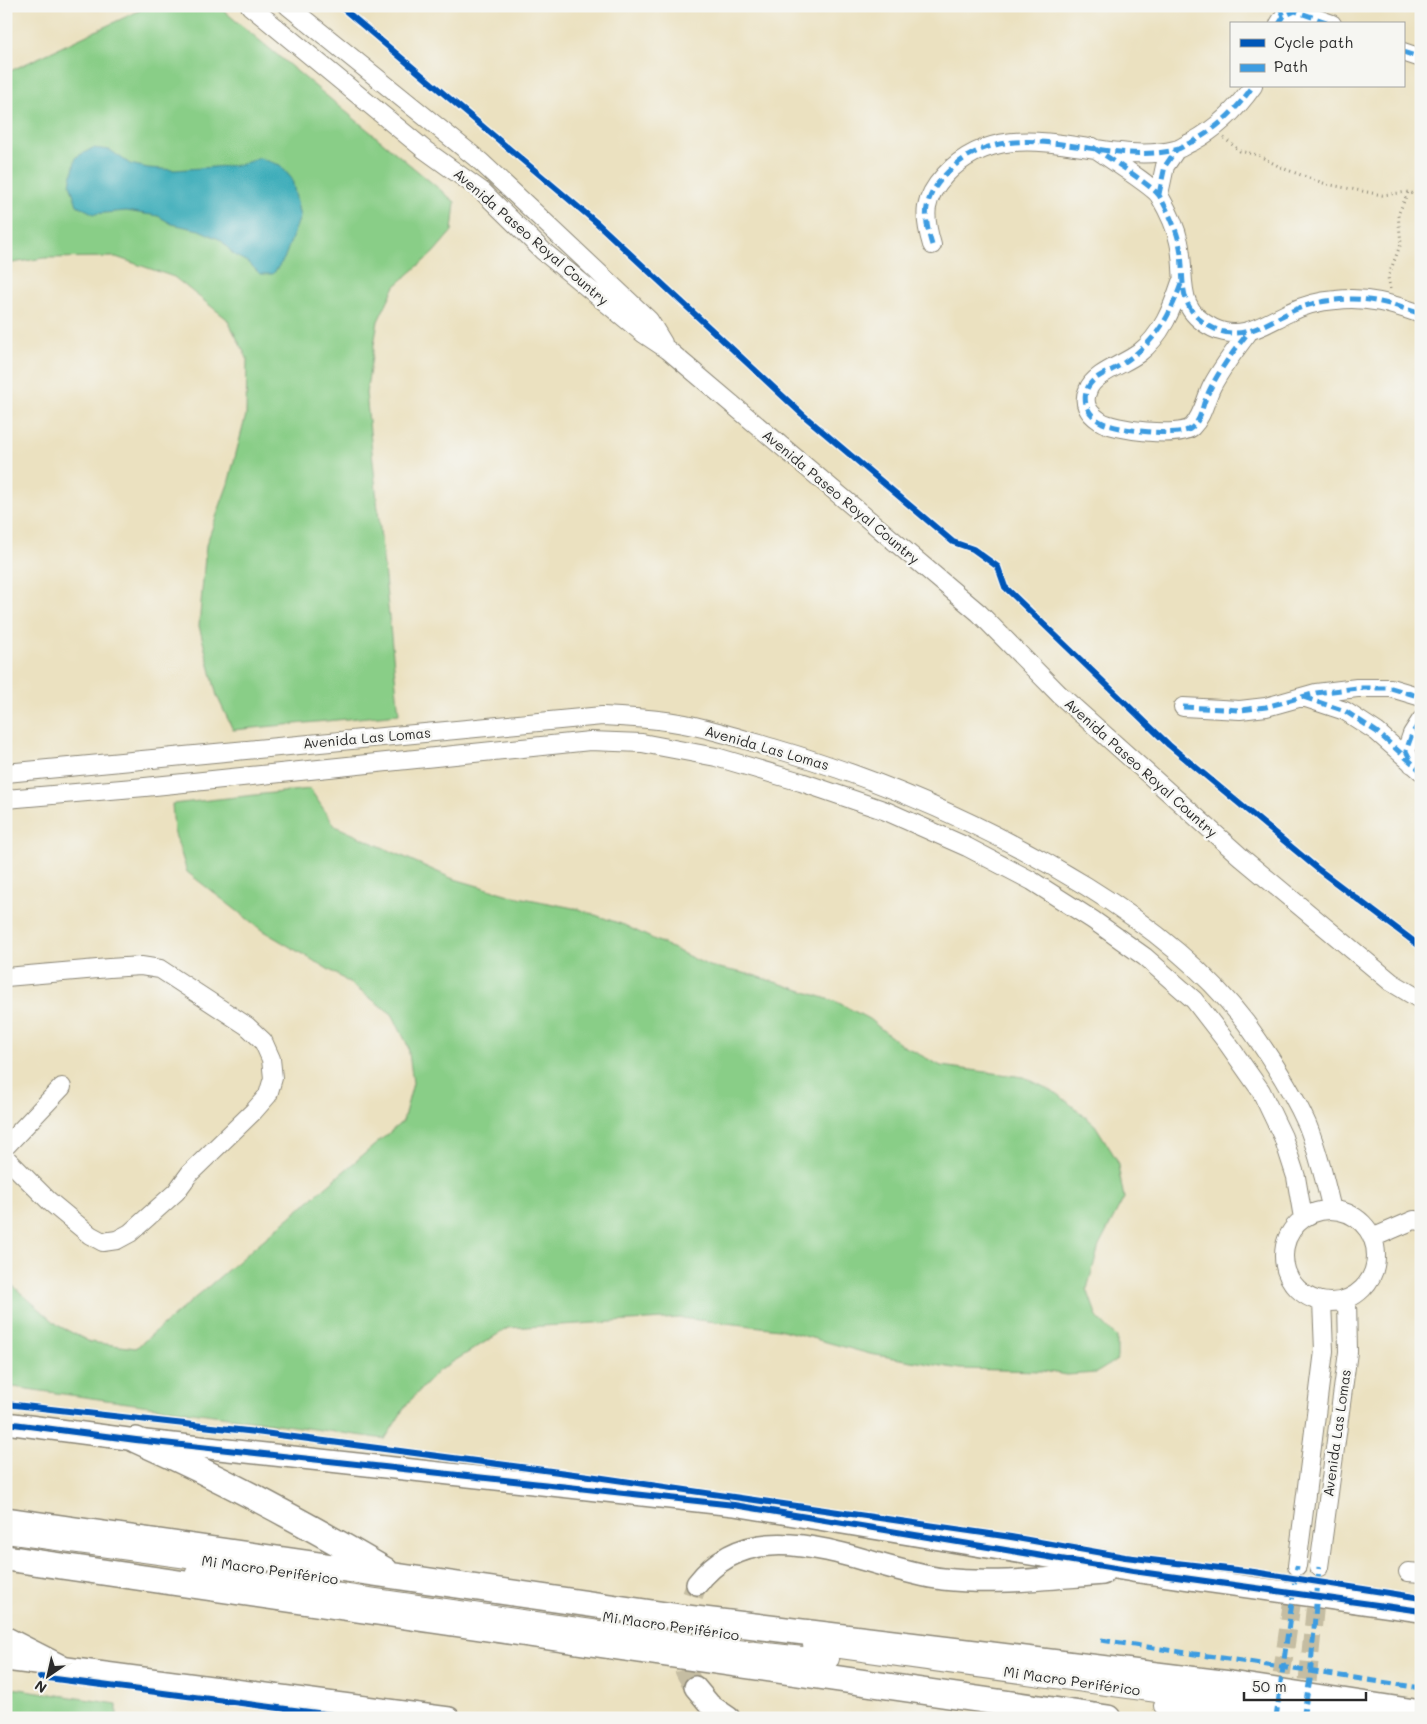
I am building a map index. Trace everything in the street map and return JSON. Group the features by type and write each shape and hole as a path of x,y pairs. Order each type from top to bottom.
{"highway":[{"path":"136,1440 197,1467 277,1507 396,1576"},
{"path":"6,1520 680,1617 1230,1684 1421,1714"},
{"path":"6,1558 1108,1718"},
{"path":"6,1640 59,1668"}],"main road":[{"path":"6,1423 136,1440 734,1506 1133,1571 1421,1611"},
{"path":"697,1584 717,1564 744,1550 768,1545 792,1544 845,1553 942,1579 1036,1580 1133,1571"},
{"path":"6,1660 449,1718"},
{"path":"695,1688 710,1705 729,1718"}],"street":[{"name":"Avenida Paseo Royal Country","path":"250,6 425,150 482,192 543,251 644,334 668,350 979,613 1059,694 1249,864 1391,982 1421,1000"},
{"path":"288,6 481,162 649,320 668,350"},
{"path":"1281,15 1295,11 1326,22"},
{"path":"287,38 303,19"},
{"path":"1404,52 1421,58"},
{"path":"932,245 925,222 927,204 938,184 953,167 975,153 1007,143 1041,140 1144,154 1176,150 1214,130 1239,105 1252,88"},
{"path":"1092,148 1159,194 1178,241 1184,298 1190,310 1203,322 1215,329 1232,333 1248,333"},
{"path":"1159,194 1165,166 1176,150"},
{"path":"1182,282 1171,313 1157,334 1140,352 1116,368 1097,377 1088,387 1085,399 1087,409 1101,422 1154,433 1176,433 1190,429 1199,420 1211,387 1221,370 1248,333 1289,312 1308,305 1335,300 1366,298 1394,304 1421,314"},
{"path":"1183,707 1240,710 1266,707 1303,697 1358,688 1391,688 1421,697"},
{"path":"1303,697 1345,711 1377,732 1417,767"},
{"name":"Avenida Las Lomas","path":"6,773 602,716 660,720 734,736 819,761 892,788 977,825 1046,862 1108,900 1159,936 1210,981 1245,1022 1284,1078 1307,1125 1332,1210"},
{"path":"1417,767 1406,751 1412,734 1421,720"},
{"name":"Avenida Las Lomas","path":"6,799 590,741 642,744 716,757 801,782 886,811 966,847 1032,881 1093,920 1145,957 1194,1000 1261,1091 1288,1153 1296,1177 1303,1218"},
{"path":"25,772 30,798"},
{"path":"6,977 141,966 160,969 238,1021 263,1041 271,1059 273,1078 268,1094 254,1111 190,1173 176,1192 130,1233 117,1240 103,1242 90,1235 49,1200 6,1158"},
{"path":"6,1146 62,1087"},
{"path":"1332,1210 1345,1212 1366,1226 1376,1252 1375,1266 1369,1280 1360,1292 1347,1299 1322,1301 1309,1297 1298,1289 1290,1279 1284,1266 1284,1252 1287,1239 1293,1227 1303,1218 1317,1211 1332,1210"},
{"path":"1372,1238 1414,1220 1421,1221"},
{"name":"Avenida Las Lomas","path":"1319,1567 1348,1352 1347,1299"},
{"name":"Avenida Las Lomas","path":"1297,1566 1324,1351 1322,1301"},
{"name":"Mi Macro Periférico","path":"6,1534 1336,1718"},
{"name":"Mi Macro Periférico","path":"6,1546 711,1646 885,1666 1244,1718"}],"path":[{"path":"1214,130 1240,151 1258,155 1282,168 1326,184 1382,195 1408,192 1421,196"},
{"path":"1394,304 1388,278 1401,243 1398,216 1408,192"}],"green space":[{"path":"149,6 218,6 455,202 452,231 433,253 395,286 378,321 366,393 399,714 233,730 217,696 199,626 206,545 228,484 246,415 247,358 227,319 174,277 116,257 44,258 6,264 6,73"},
{"path":"310,789 335,826 451,878 509,895 578,909 624,925 709,966 753,975 837,1002 869,1019 900,1044 941,1066 1024,1077 1058,1094 1095,1125 1117,1160 1124,1198 1099,1246 1087,1289 1097,1317 1117,1338 1117,1360 1096,1373 1067,1375 1043,1371 960,1369 870,1354 779,1329 681,1318 508,1328 438,1371 407,1404 385,1439 6,1386 6,1280 59,1326 90,1342 136,1348 403,1121 413,1083 408,1046 392,1014 338,975 263,931 187,872 174,831 172,804"},
{"path":"6,1687 117,1704 117,1718 6,1718"}],"water":[{"path":"93,148 110,150 130,164 148,168 175,170 239,165 259,158 280,165 292,179 300,217 284,259 273,274 260,274 249,263 234,255 221,240 199,230 172,224 158,216 126,211 94,214 77,205 70,184 76,157"}],"tunnel":[{"path":"1278,1701 1297,1566"},
{"path":"1305,1707 1319,1567"},
{"path":"695,1687 685,1670 681,1647 684,1625 697,1584"}],"marked path":[{"path":"1279,6 1284,16"},
{"path":"1280,22 1284,16 1295,11 1326,22"},
{"path":"1404,52 1421,58"},
{"path":"932,245 926,216 932,192 945,175 970,155 997,145 1026,142 1056,143 1116,152 1146,153 1175,150 1201,137 1218,124 1233,111 1251,88"},
{"path":"1093,147 1140,179 1160,197 1178,237 1184,291 1187,301 1192,311 1200,320 1213,328 1223,332 1243,332 1252,330 1305,306 1324,301 1347,299 1379,302 1421,314"},
{"path":"1159,194 1165,166 1176,150"},
{"path":"1181,284 1164,321 1150,340 1131,357 1098,377 1088,387 1085,397 1087,407 1096,419 1118,428 1145,432 1172,432 1190,429 1198,421 1208,393 1218,375 1248,333"},
{"path":"1183,707 1240,710 1266,707 1316,693 1357,688 1391,688 1421,697"},
{"path":"1303,697 1345,711 1377,732 1421,771"},
{"path":"1410,759 1406,751 1412,734 1421,720"},
{"path":"1276,1718 1297,1566"},
{"path":"1303,1718 1310,1679 1319,1567"},
{"path":"1101,1640 1421,1688"}],"cycle path":[{"path":"340,6 597,223 802,414 953,542 973,549 998,567 1005,587 1169,745 1319,870 1421,947"},
{"path":"6,1404 256,1432 589,1476 1011,1537 1125,1557 1254,1572 1421,1598"},
{"path":"6,1423 136,1440 734,1505 1133,1571 1421,1611"},
{"path":"40,1677 356,1718"}]}
